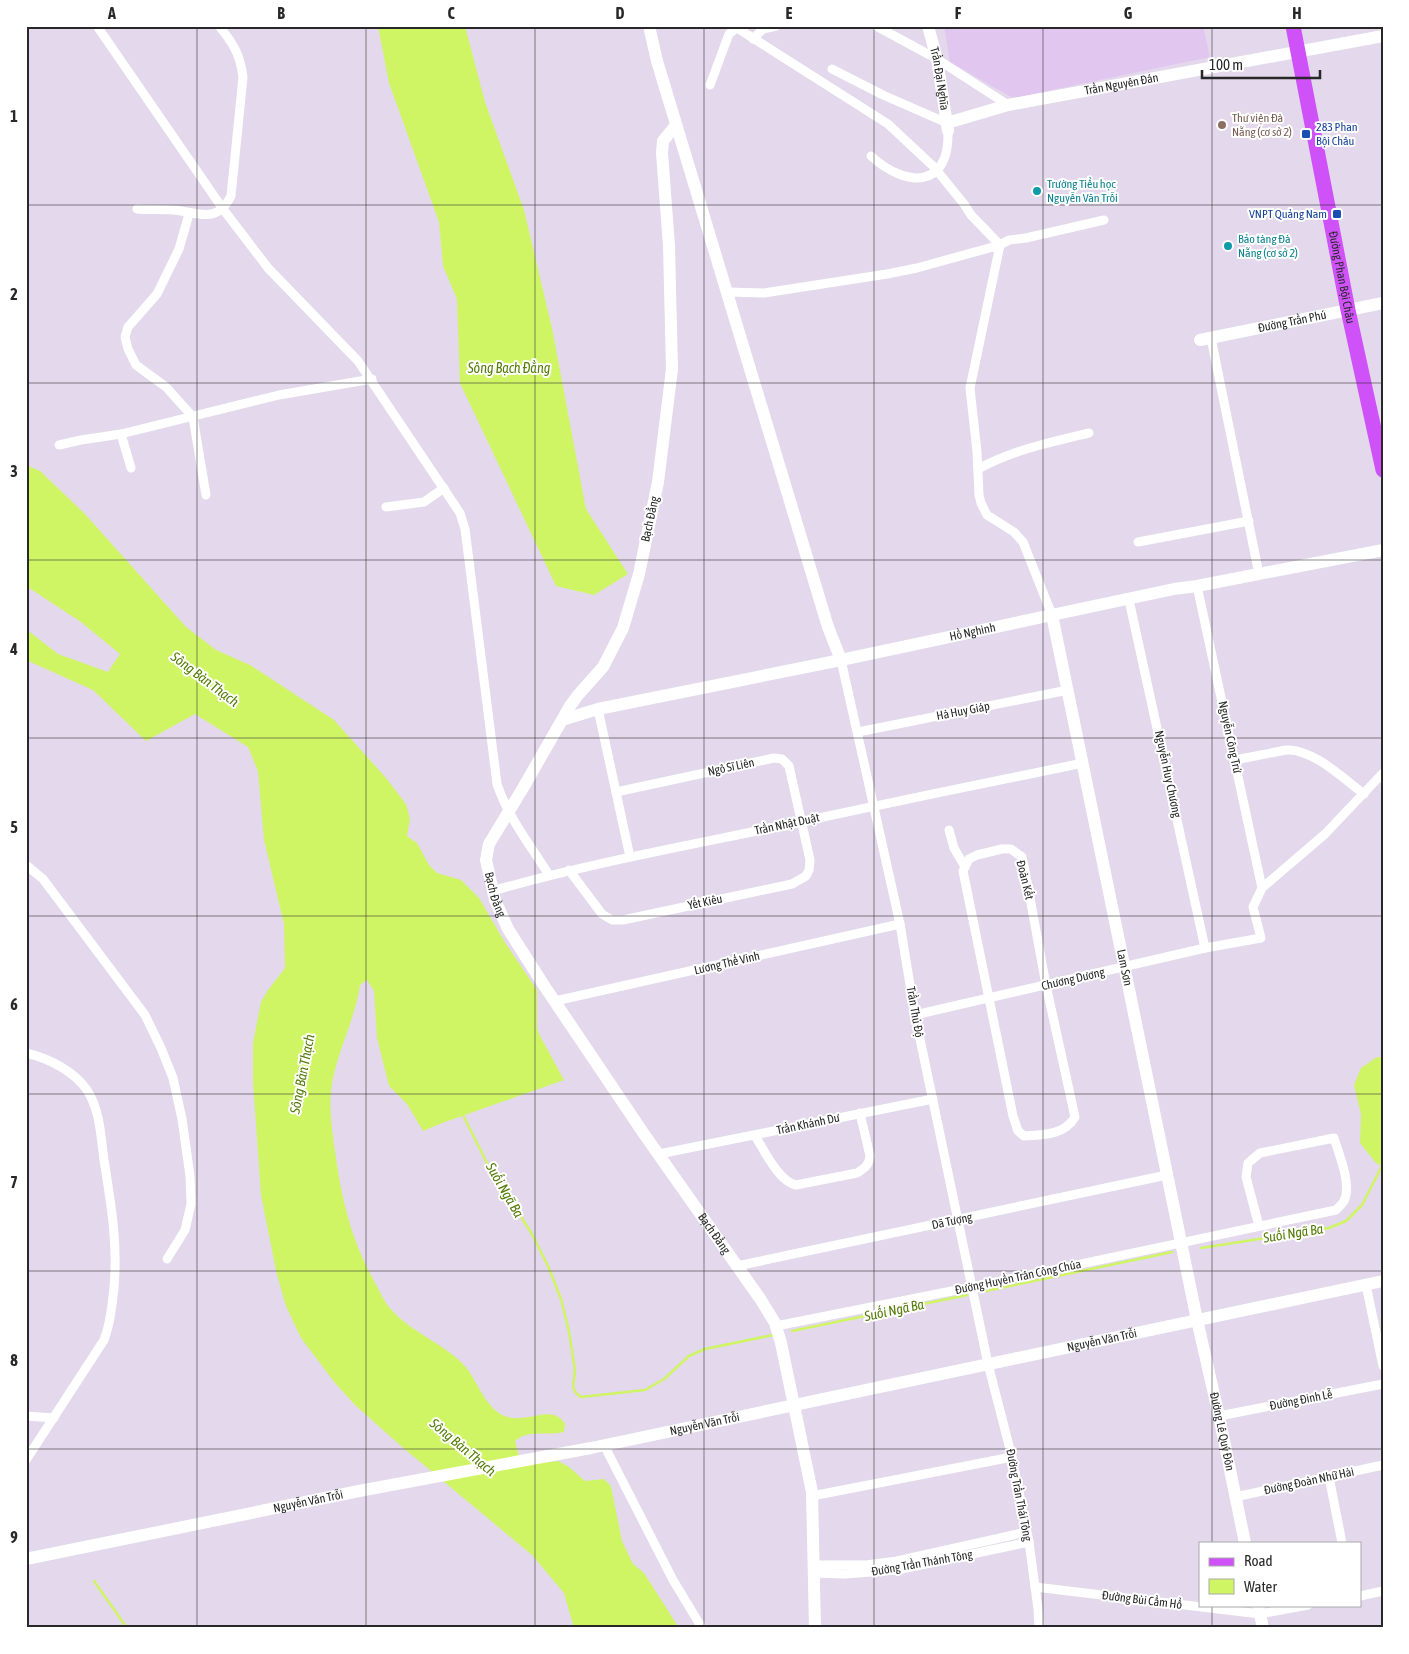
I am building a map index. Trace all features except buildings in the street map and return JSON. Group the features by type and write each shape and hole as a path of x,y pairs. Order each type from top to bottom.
{"main road":[{"name":"Đường Phan Bội Châu","path":"1293,26 1348,310 1383,470"}],"street":[{"path":"97,26 223,209 268,268 358,361 372,379 460,513 463,521 497,784 509,813 549,875"},
{"path":"137,209 172,210 205,215 223,209 229,200 232,191 243,77 234,46 219,26"},
{"path":"649,26 676,125 828,627 841,660"},
{"path":"754,39 763,29 776,26"},
{"path":"876,26 937,59 1008,105"},
{"name":"Trần Đại Nghĩa","path":"928,26 937,59 947,127"},
{"path":"710,85 728,34 735,27 888,124 937,170 971,215 1000,245"},
{"name":"Trần Nguyên Đán","path":"947,127 1008,105 1383,36"},
{"path":"832,69 947,127 948,141 940,167 924,178 902,176 884,168 871,156"},
{"name":"Bạch Đằng","path":"676,125 663,141 662,147 669,246 672,369 658,482 639,574 623,628 603,666 578,694 492,839 487,851 486,865 492,891 508,929 659,1154 761,1300 776,1326 812,1496 816,1628"},
{"path":"189,214 179,250 157,294 128,327 125,337 128,349 136,365 166,387 193,417 206,495"},
{"path":"727,292 764,294 887,274 917,268 1000,245 1009,240 1026,238 1104,220"},
{"path":"1000,245 970,388 979,495 984,510 995,521 1014,532 1023,542 1052,615"},
{"name":"Đường Trần Phú","path":"1206,339 1383,303"},
{"path":"1206,339 1260,574"},
{"path":"59,445 89,438 121,434 279,394 372,379"},
{"path":"978,469 1000,457 1048,442 1090,433"},
{"path":"121,434 130,468"},
{"path":"386,507 424,502 444,488"},
{"path":"1138,542 1249,520"},
{"name":"Hồ Nghinh","path":"562,720 598,709 1130,600 1174,589 1383,550"},
{"name":"Nguyễn Công Trứ","path":"1197,586 1262,888"},
{"name":"Nguyễn Huy Chương","path":"1130,600 1205,948"},
{"name":"Lam Sơn","path":"1052,615 1197,1320"},
{"name":"Trần Thủ Độ","path":"841,660 900,924 915,1016 988,1364"},
{"name":"Hà Huy Giáp","path":"858,732 1068,690"},
{"path":"598,709 630,857"},
{"path":"1235,760 1286,750 1298,751 1314,757 1364,794"},
{"name":"Ngô Sĩ Liên","path":"616,792 774,758 782,759 789,766 801,822"},
{"name":"Trần Nhật Duật","path":"492,891 569,870 1083,763"},
{"path":"1262,888 1325,834 1382,774"},
{"name":"Yết Kiêu","path":"569,870 602,914 612,920 632,918 799,881 806,876 810,860 801,822"},
{"path":"949,830 954,848 965,867"},
{"name":"Đoàn Kết","path":"1002,849 1011,849 1022,858 1046,985 1075,1117 1071,1125 1062,1131 1024,1136 1018,1130 1013,1116 963,871 965,867 969,859 977,855 1002,849"},
{"path":"26,865 43,880 145,1015 173,1078 182,1119 190,1176 191,1204 185,1230 167,1259"},
{"name":"Chương Dương","path":"915,1016 1205,948 1261,938 1253,907 1262,888"},
{"name":"Lương Thế Vinh","path":"555,1001 900,924"},
{"path":"26,1053 57,1066 82,1084 90,1096 100,1129 115,1230 116,1270 108,1331 98,1352 26,1460"},
{"name":"Trần Khánh Dư","path":"659,1154 933,1099"},
{"name":"Trần Khánh Dư","path":"755,1136 782,1178 789,1184 796,1186 857,1173 869,1163 870,1156 860,1113"},
{"name":"Đường Huyền Trân Công Chúa","path":"776,1326 972,1287 1336,1210 1343,1202 1346,1190 1344,1171 1334,1138 1260,1153 1248,1163 1246,1177 1259,1226"},
{"name":"Dã Tượng","path":"737,1266 1167,1175"},
{"name":"Nguyễn Văn Trỗi","path":"26,1559 360,1491 591,1448 1383,1281"},
{"path":"1366,1285 1383,1366"},
{"name":"Đường Lê Quý Đôn","path":"1197,1320 1245,1542"},
{"name":"Đường Trần Thái Tông","path":"988,1364 1012,1457 1029,1542 1039,1628"},
{"name":"Đường Đinh Lễ","path":"1219,1416 1383,1384"},
{"path":"26,1416 54,1418"},
{"path":"604,1445 673,1580 702,1628"},
{"path":"812,1496 1012,1457"},
{"name":"Đường Đoàn Nhữ Hài","path":"1235,1497 1383,1465"},
{"path":"1329,1477 1342,1542"},
{"name":"Đường Trần Thánh Tông","path":"814,1569 897,1561 1026,1532"},
{"name":"Đường Trần Thánh Tông","path":"814,1569 844,1574 897,1570 1029,1542"},
{"name":"Đường Bùi Cầm Hổ","path":"1035,1587 1199,1604"},
{"path":"1362,1596 1383,1591"},
{"name":"Đường Bùi Cầm Hổ","path":"1220,1606 1259,1610 1298,1606"},
{"path":"1259,1610 1262,1628"}],"shaded area":[{"path":"944,26 1203,26 1210,57 1013,98 950,62"}],"water":[{"name":"Sông Bạch Đằng","path":"378,26 465,26 485,102 524,210 552,328 586,509 628,574 594,595 556,586 460,383 457,299 443,266 439,222 389,83"},
{"name":"Sông Bàn Thạch","path":"26,465 40,471 85,514 186,627 216,650 250,665 334,720 386,778 406,804 410,819 407,836 417,843 429,865 437,873 461,880 479,898 504,941 537,990 537,1028 564,1080 423,1131 407,1104 389,1086 377,1038 374,991 367,980 360,985 354,1012 333,1078 330,1097 334,1144 343,1198 352,1231 365,1264 389,1307 406,1323 461,1362 487,1401 501,1414 511,1418 522,1418 550,1414 558,1417 565,1424 564,1432 526,1435 515,1441 521,1465 558,1461 569,1467 585,1481 604,1479 611,1486 622,1541 633,1564 644,1573 679,1628 574,1628 564,1593 532,1555 356,1406 335,1383 301,1338 286,1306 277,1275 261,1195 253,1082 253,1043 261,1002 285,968 284,924 264,840 258,771 248,747 195,714 146,741 93,690 26,660 26,629 58,654 108,672 120,654 81,622 26,586"},
{"path":"1377,1057 1383,1058 1383,1167 1376,1163 1360,1143 1361,1114 1354,1085 1361,1068"}],"waterway":[{"name":"Suối Ngã Ba","path":"462,1113 488,1165 532,1234 548,1266 561,1299 569,1332 575,1370 573,1387 581,1397 645,1390 664,1379 689,1356 705,1349 773,1335"},
{"name":"Suối Ngã Ba","path":"1201,1248 1329,1228 1346,1221 1362,1205 1383,1164"},
{"name":"Suối Ngã Ba","path":"986,1291 1172,1252"},
{"name":"Suối Ngã Ba","path":"792,1331 967,1295"},
{"path":"94,1581 127,1628"}],"place":[{"name":"Thư viện Đà Nẵng (cơ sở 2)","path":"1222,125"},
{"name":"283 Phan Bội Châu","path":"1306,134"},
{"name":"Trường Tiểu học Nguyễn Văn Trỗi","path":"1037,191"},
{"name":"VNPT Quảng Nam","path":"1337,214"},
{"name":"Bảo tàng Đà Nẵng (cơ sở 2)","path":"1228,246"}]}
